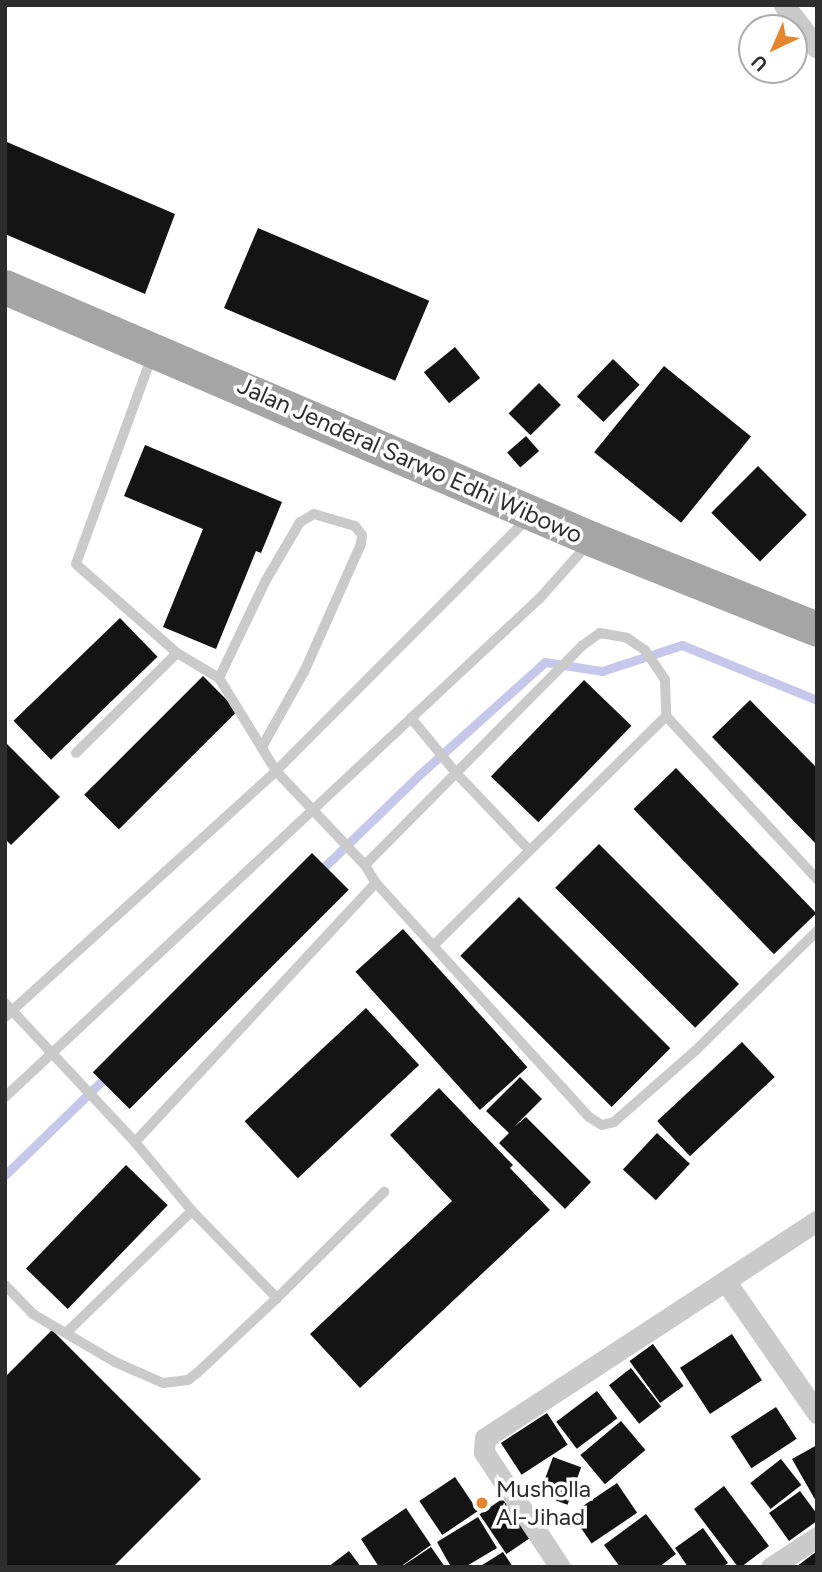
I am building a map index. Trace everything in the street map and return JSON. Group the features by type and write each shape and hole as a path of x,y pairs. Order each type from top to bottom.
{"main road":[{"name":"Jalan Jenderal Sarwo Edhi Wibowo","path":"5,287 155,349 592,539 817,629"}],"street":[{"path":"784,5 817,48"},
{"path":"560,1567 484,1452 485,1438 817,1221"},
{"path":"726,1282 817,1413"},
{"path":"771,1567 817,1537"}],"lane":[{"path":"155,349 105,490 75,560 78,568 177,653 219,678 276,771 365,865 376,883 589,1117 601,1125 614,1122 695,1051 817,931"},
{"path":"277,1298 192,1211 135,1142 8,1010 276,771 534,512"},
{"path":"219,678 265,582 300,522 314,514 355,526 362,535 361,544 304,673 262,747"},
{"path":"5,1097 540,598 592,539"},
{"path":"365,865 583,645 600,633 627,638 645,650 665,680 666,716 817,879"},
{"path":"76,753 177,653"},
{"path":"434,945 666,716"},
{"path":"411,718 457,774 529,850"},
{"path":"135,1142 376,883"},
{"path":"5,1285 33,1314 114,1362 163,1383 188,1380 277,1298 384,1192"},
{"path":"66,1333 192,1211"}],"building":[{"path":"7,142 175,214 145,294 5,234"},
{"path":"258,228 429,301 395,381 224,308"},
{"path":"455,347 480,378 449,403 424,372"},
{"path":"613,359 640,385 603,422 577,396"},
{"path":"664,366 751,436 681,523 594,452"},
{"path":"539,383 561,405 531,435 509,413"},
{"path":"526,436 539,451 520,467 507,452"},
{"path":"145,445 282,502 261,553 256,551 216,649 163,627 203,529 124,496"},
{"path":"758,466 807,515 760,561 711,513"},
{"path":"120,618 158,657 51,760 14,721"},
{"path":"203,676 238,711 119,829 84,795"},
{"path":"584,680 631,726 538,822 491,776"},
{"path":"750,700 817,768 817,845 712,737"},
{"path":"5,742 60,797 11,845 5,839"},
{"path":"676,768 816,913 774,954 634,809"},
{"path":"599,844 739,984 695,1028 555,888"},
{"path":"312,853 349,890 130,1109 93,1072"},
{"path":"519,897 670,1048 612,1107 460,956"},
{"path":"403,929 527,1067 480,1110 355,972"},
{"path":"366,1008 419,1065 298,1178 245,1121"},
{"path":"742,1042 775,1077 690,1156 657,1121"},
{"path":"520,1077 542,1099 514,1127 526,1117 591,1182 565,1209 499,1143 509,1133 486,1111"},
{"path":"439,1088 513,1165 510,1168 550,1210 360,1388 310,1334 452,1201 390,1135"},
{"path":"657,1133 690,1164 656,1200 623,1170"},
{"path":"126,1165 168,1205 68,1309 26,1269"},
{"path":"52,1330 201,1479 113,1567 5,1567 5,1377"},
{"path":"732,1334 762,1380 710,1414 680,1368"},
{"path":"653,1344 684,1386 660,1403 630,1361"},
{"path":"631,1368 661,1407 639,1424 609,1385"},
{"path":"597,1391 617,1418 577,1449 556,1422"},
{"path":"776,1407 797,1439 751,1468 731,1436"},
{"path":"547,1413 568,1445 522,1475 501,1443"},
{"path":"621,1421 645,1450 605,1484 580,1455"},
{"path":"817,1445 817,1503 792,1459"},
{"path":"553,1457 581,1467 568,1505 539,1495"},
{"path":"781,1459 801,1485 771,1509 750,1483"},
{"path":"455,1477 478,1511 442,1535 419,1501"},
{"path":"617,1483 637,1513 592,1544 571,1514"},
{"path":"724,1486 769,1546 741,1567 738,1567 694,1509"},
{"path":"800,1491 817,1514 817,1521 789,1541 769,1513"},
{"path":"511,1493 538,1533 506,1554 479,1514"},
{"path":"406,1508 431,1545 400,1567 379,1567 361,1539"},
{"path":"646,1514 676,1554 659,1567 620,1567 604,1545"},
{"path":"478,1517 497,1548 465,1567 451,1567 437,1542"},
{"path":"703,1528 728,1563 722,1567 688,1567 675,1548"},
{"path":"431,1547 445,1567 401,1567"},
{"path":"349,1551 361,1567 328,1567"},
{"path":"817,1551 817,1567 796,1567"},
{"path":"503,1552 513,1567 479,1567"}],"waterway":[{"path":"319,872 419,775 545,662 602,671 682,645 817,700"},
{"path":"5,1175 109,1074"}],"place":[{"name":"Musholla Al-Jihad","path":"482,1503"}]}
